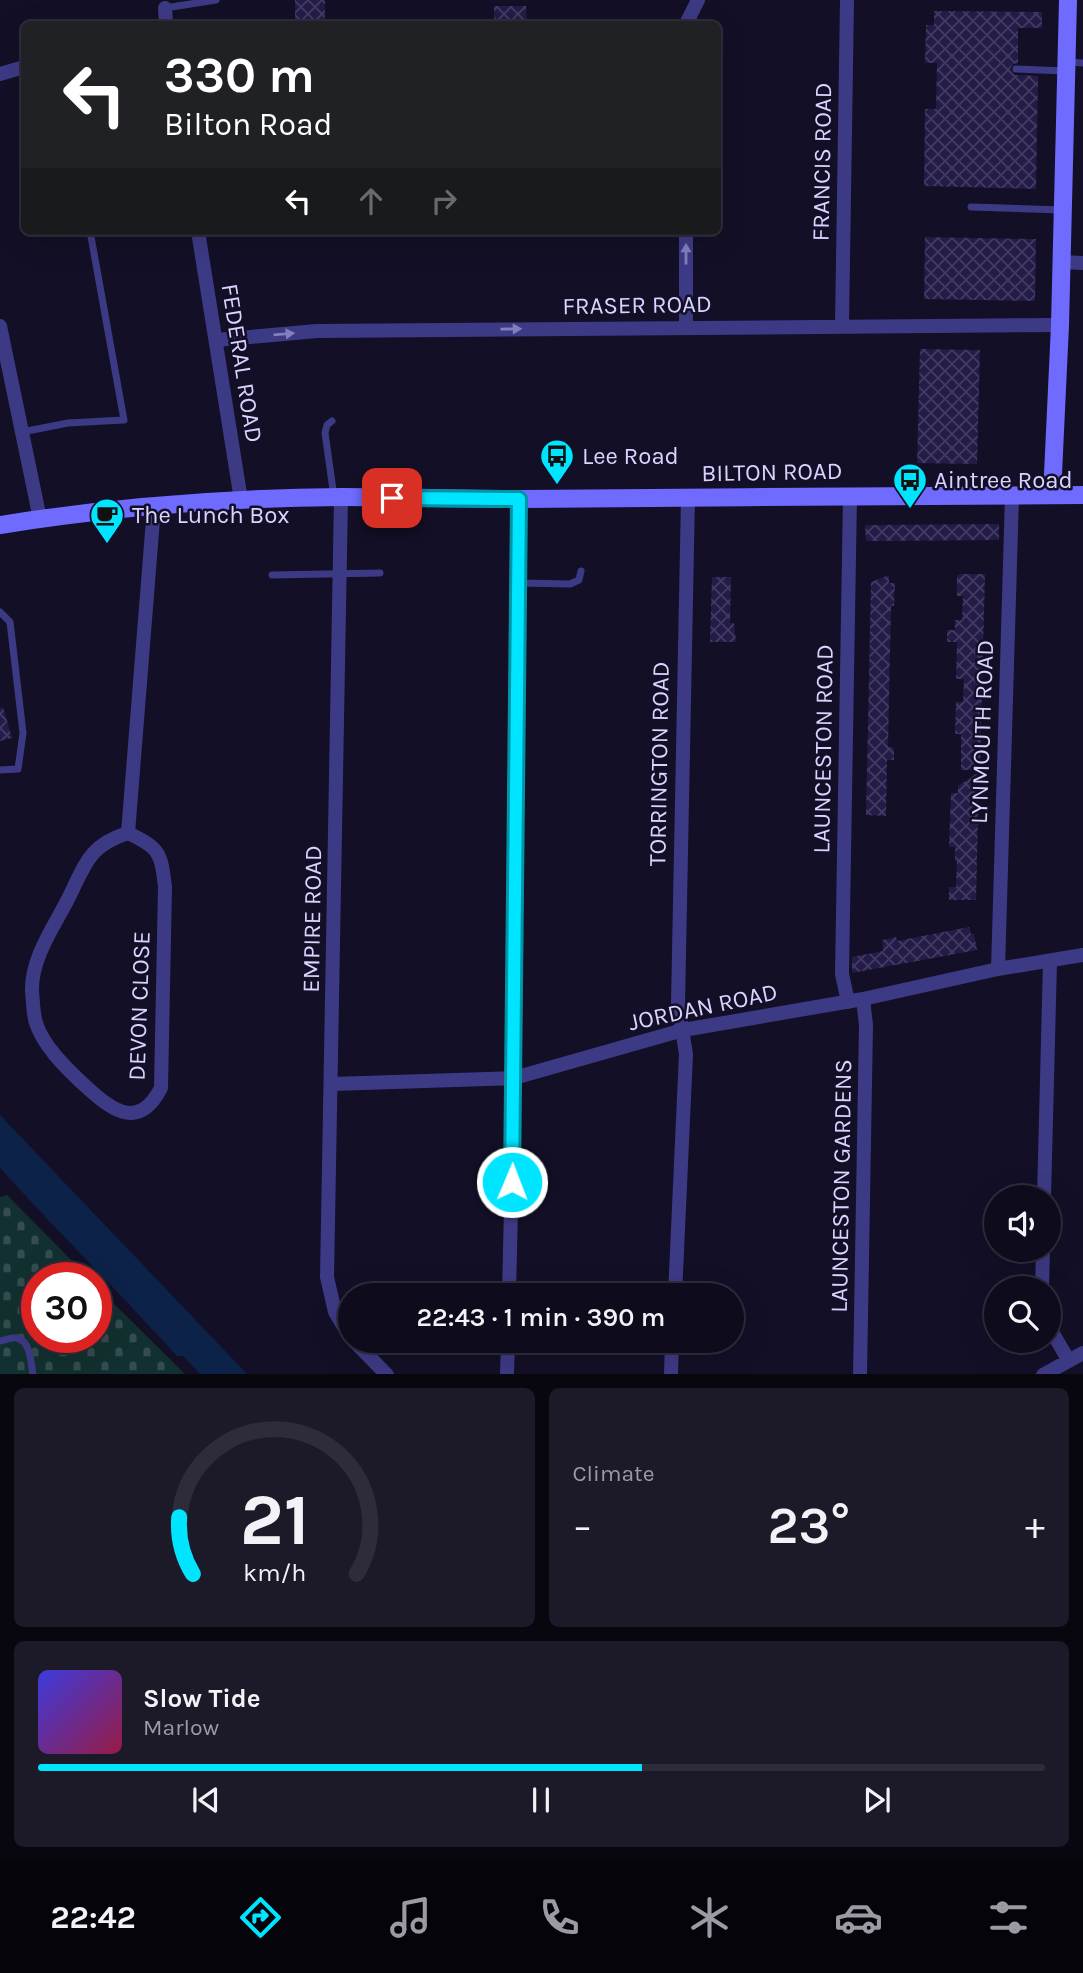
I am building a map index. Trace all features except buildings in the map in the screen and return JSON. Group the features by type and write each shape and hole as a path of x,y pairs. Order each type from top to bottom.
{"street":[{"path":"688,21 698,0"},
{"name":"FRANCIS ROAD","path":"842,326 847,0"},
{"path":"1052,495 1062,210 1072,65 1068,0"},
{"path":"165,8 166,21"},
{"path":"0,74 21,68"},
{"name":"FEDERAL ROAD","path":"199,235 242,500"},
{"path":"686,235 686,327"},
{"path":"1061,262 1083,263"},
{"name":"FRASER ROAD","path":"216,340 317,331 1060,325"},
{"path":"0,326 40,519"},
{"name":"BILTON ROAD","path":"0,525 154,507 242,500 338,497 519,499 1083,495"},
{"name":"LAUNCESTON ROAD","path":"848,1002 842,974 850,496"},
{"name":"LYNMOUTH ROAD","path":"998,969 1012,496"},
{"name":"EMPIRE ROAD","path":"338,497 340,575 327,1278 338,1317"},
{"name":"TORRINGTON ROAD","path":"676,1283 686,1055 678,1004 678,963 688,498"},
{"path":"509,1283 514,1078 519,499"},
{"path":"128,833 154,507"},
{"name":"DEVON CLOSE","path":"128,833 148,842 161,859 164,887 161,1088 153,1104 138,1112 121,1113 107,1106 51,1049 35,1022 32,987 40,954 92,851 109,839 128,833"},
{"name":"JORDAN ROAD","path":"332,1084 514,1078 683,1030 848,1002 998,969 1083,955"},
{"path":"1044,1185 1050,962"},
{"name":"LAUNCESTON GARDENS","path":"860,1374 866,1025 863,999"},
{"path":"1061,1347 1069,1361"},
{"name":"EMPIRE ROAD","path":"366,1353 387,1374"},
{"path":"507,1374 508,1353"},
{"path":"671,1374 672,1353"},
{"path":"1043,1374 1083,1353"}],"lane":[{"path":"165,8 216,0"},
{"path":"1016,69 1072,65"},
{"path":"971,207 1062,210"},
{"path":"22,432 68,423 124,420 91,235"},
{"path":"332,421 327,425 325,433 338,497"},
{"path":"519,583 570,584 579,580 582,570"},
{"path":"272,575 380,573"},
{"path":"0,612 10,622 23,733 18,769 0,770"},
{"path":"0,1341 17,1338 23,1342 28,1348 33,1374"}],"green space":[{"path":"7,1195 73,1262 21,1262 21,1353 112,1353 112,1302 185,1374 0,1374 0,1197"}],"water":[{"path":"0,1115 247,1374 200,1374 183,1356 177,1356 112,1287 112,1262 88,1262 0,1168"}],"place":[{"name":"Lee Road","path":"557,486"},
{"name":"Aintree Road","path":"910,510"},
{"name":"The Lunch Box","path":"107,545"}],"route":[{"path":"392,498 519,499 512,1182"}]}
